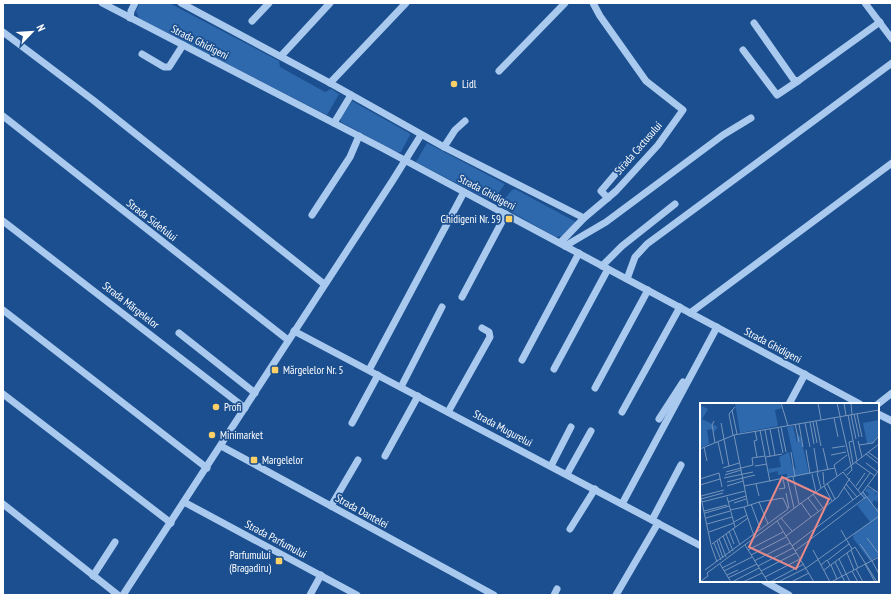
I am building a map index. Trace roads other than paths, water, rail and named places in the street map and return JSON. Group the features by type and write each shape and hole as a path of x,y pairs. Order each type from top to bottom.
{"street":[{"name":"Strada Ghidigeni","path":"102,3 406,160 858,403"},
{"path":"130,18 130,11 135,3"},
{"path":"182,3 352,95 444,148 584,218"},
{"path":"252,21 269,3"},
{"path":"281,56 330,3"},
{"path":"330,83 406,3"},
{"path":"499,71 565,3"},
{"name":"Strada Cactusului","path":"563,244 584,218 616,191 658,145 683,110 646,81 600,16 593,3"},
{"path":"865,3 892,39"},
{"path":"743,50 777,95 880,22"},
{"path":"754,23 794,80 798,81"},
{"path":"3,32 93,100 324,284"},
{"path":"142,54 166,68 171,65 183,45"},
{"path":"627,279 635,258 647,244 892,63"},
{"path":"334,123 352,95"},
{"name":"Strada Sidefului","path":"3,116 288,340"},
{"path":"563,244 606,222 723,135 751,118"},
{"path":"444,148 451,136 465,121"},
{"path":"123,595 406,160 421,134"},
{"path":"312,215 350,156 359,136"},
{"path":"690,313 892,163"},
{"name":"Strada Cactusului","path":"608,198 601,191 623,165"},
{"path":"369,370 464,192"},
{"path":"554,369 605,267 622,246 675,204"},
{"path":"462,297 506,214"},
{"name":"Strada Mărgelelor","path":"3,221 245,408"},
{"path":"522,360 579,253"},
{"path":"596,388 648,290"},
{"path":"400,387 442,307"},
{"path":"622,412 680,307"},
{"path":"3,310 206,468"},
{"path":"659,419 715,326"},
{"path":"622,504 715,326"},
{"path":"448,412 490,337 489,332 482,328"},
{"name":"Strada Mugurelui","path":"294,331 700,545"},
{"path":"179,333 255,393"},
{"path":"790,403 805,374"},
{"path":"352,423 378,375"},
{"path":"879,403 892,393"},
{"path":"3,394 171,523"},
{"path":"385,456 418,396"},
{"path":"879,414 892,421"},
{"path":"551,466 571,427"},
{"path":"567,474 591,431"},
{"name":"Strada Dantelei","path":"221,446 494,595"},
{"path":"331,506 358,460"},
{"path":"616,595 655,521 681,465"},
{"path":"570,529 595,489"},
{"name":"Strada Parfumului","path":"184,502 358,595"},
{"path":"3,504 118,595"},
{"path":"94,576 115,542"},
{"path":"310,595 321,576"},
{"path":"769,582 789,595"}],"place":[{"name":"Lidl","path":"454,84"},
{"name":"Ghidigeni Nr. 59","path":"509,219"},
{"name":"Mărgelelor Nr. 5","path":"275,370"},
{"name":"Profi","path":"216,407"},
{"name":"Minimarket","path":"212,435"},
{"name":"Margelelor","path":"254,460"},
{"name":"Parfumului (Bragadiru)","path":"279,561"}]}
